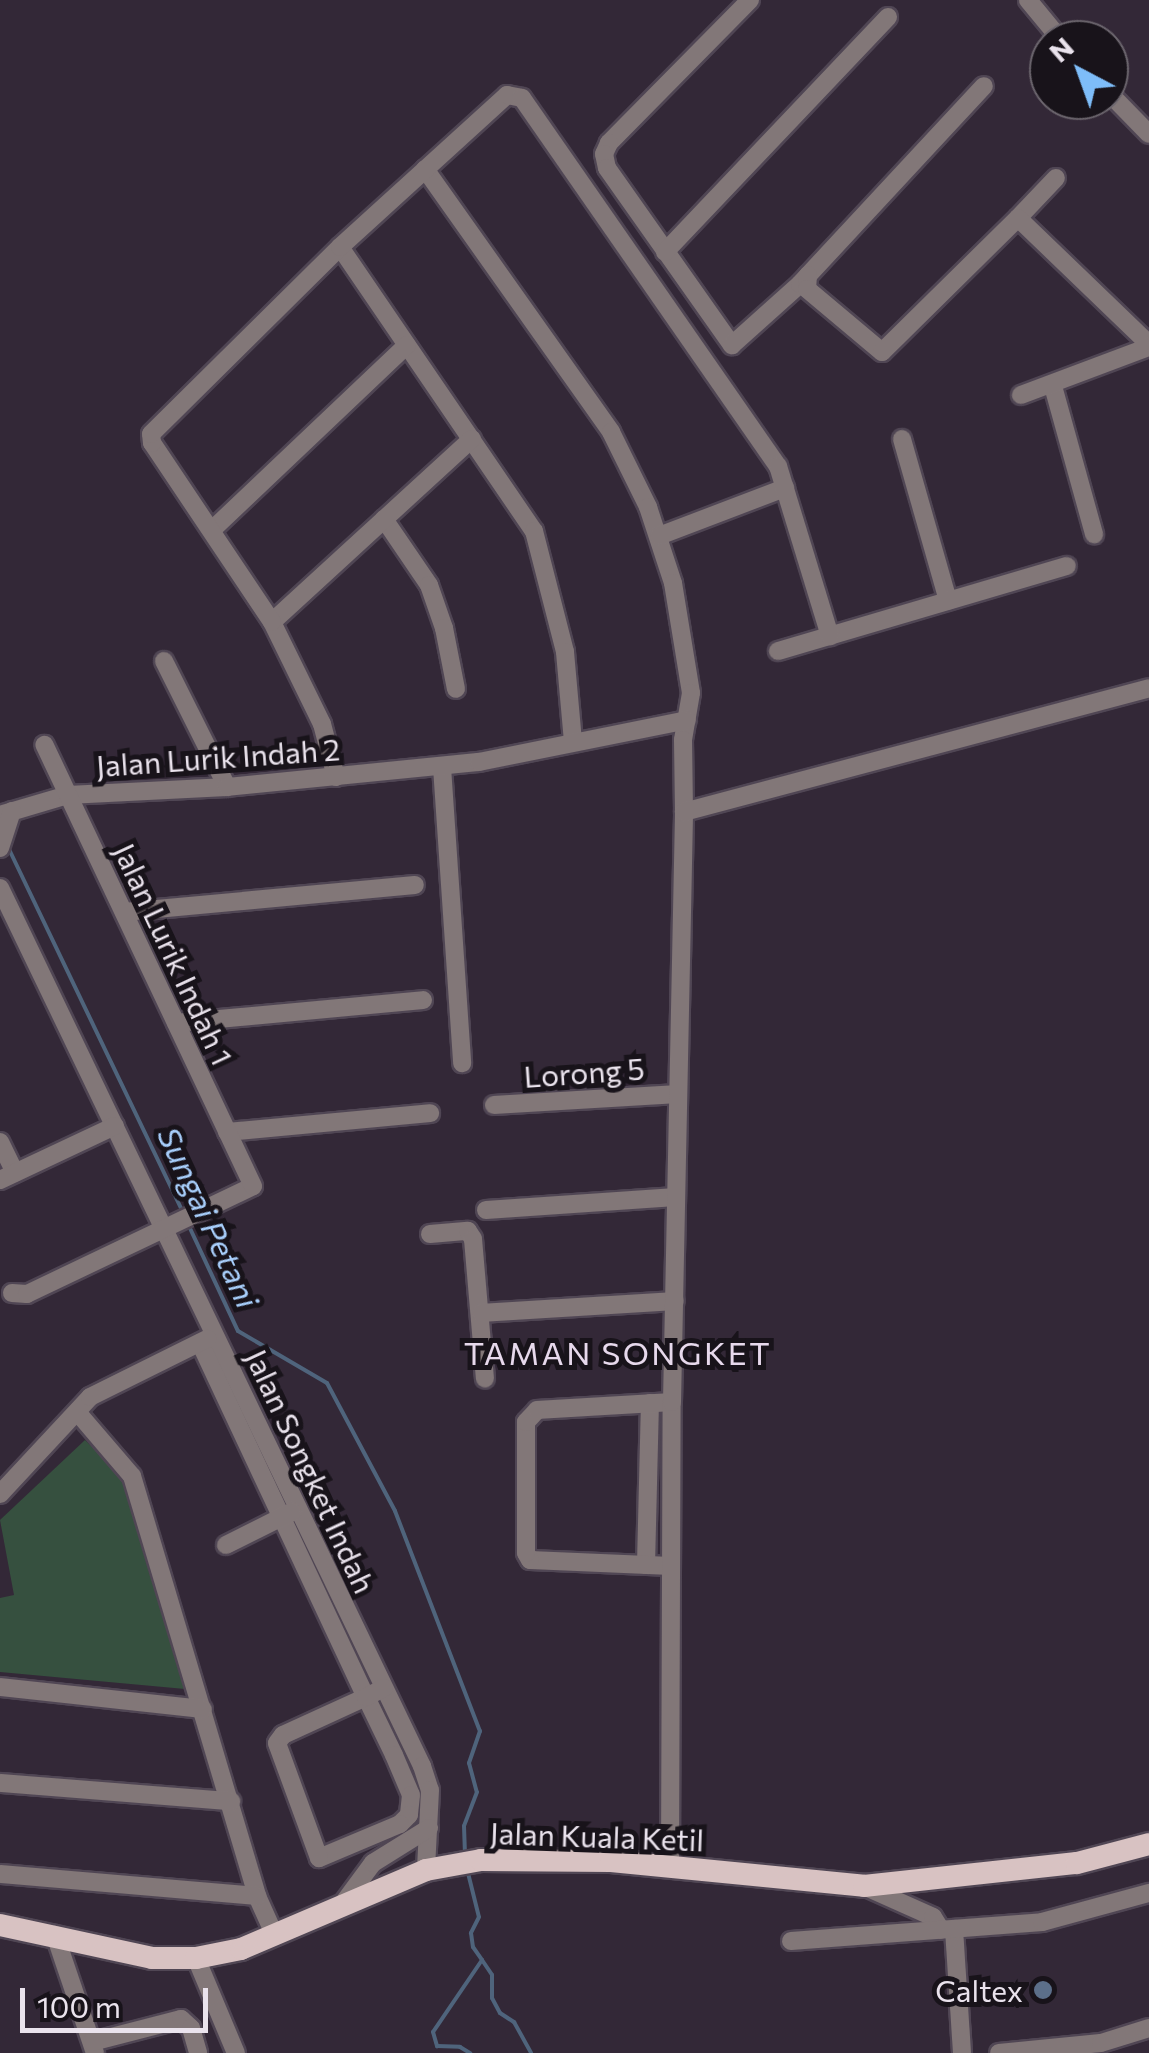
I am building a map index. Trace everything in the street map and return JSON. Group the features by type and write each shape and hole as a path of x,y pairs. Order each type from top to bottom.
{"main road":[{"name":"Jalan Kuala Ketil","path":"0,1925 152,1958 196,1958 241,1949 344,1902 436,1868 480,1860 558,1858 864,1886 1078,1863 1149,1844"}],"street":[{"path":"750,0 609,143 604,154 607,168 732,344 808,276 984,86"},
{"path":"1028,0 1044,20"},
{"path":"665,252 888,17"},
{"path":"336,778 322,724 272,622 152,443 151,434 340,248 507,94 522,98 778,466 830,636"},
{"path":"1129,114 1149,134"},
{"path":"425,169 611,432 659,536 674,583 692,701 683,740 672,1402 670,1866"},
{"path":"808,276 807,289 882,352 1056,178"},
{"path":"1018,218 1149,346 1053,386 1021,395"},
{"path":"340,248 514,500 539,546 566,652 573,742"},
{"path":"213,529 408,345"},
{"path":"1053,386 1094,534"},
{"path":"902,438 948,601"},
{"path":"272,622 472,439"},
{"path":"659,536 785,488"},
{"path":"384,519 430,585 444,628 456,690"},
{"path":"778,651 1067,566"},
{"path":"164,660 227,787"},
{"path":"684,812 1149,688"},
{"name":"Jalan Lurik Indah 2","path":"6,813 68,795 227,787 442,766 687,720"},
{"name":"Jalan Lurik Indah 1","path":"46,744 253,1186 177,1222"},
{"path":"442,766 462,1063"},
{"path":"0,848 6,813"},
{"path":"124,912 414,885"},
{"name":"Jalan Songket Indah","path":"0,888 115,1126 177,1222 208,1339 290,1513 422,1766 430,1790 429,1828 436,1868"},
{"path":"176,1023 423,1000"},
{"name":"Lorong 5","path":"494,1105 678,1094"},
{"path":"227,1132 430,1113"},
{"path":"0,1142 8,1176 115,1126"},
{"path":"486,1210 676,1198"},
{"path":"12,1293 27,1294 177,1222"},
{"path":"430,1234 471,1234 485,1378"},
{"path":"481,1313 675,1300"},
{"path":"0,1494 100,1390 208,1339"},
{"path":"671,1566 530,1560 526,1553 526,1440 530,1414 537,1410 672,1402"},
{"path":"646,1565 650,1403"},
{"path":"78,1412 132,1476 256,1896 274,1936"},
{"path":"226,1545 290,1513 366,1696 411,1795 408,1815 400,1824 324,1859 314,1850 276,1750 284,1734 366,1696 384,1688"},
{"path":"0,1687 203,1709"},
{"path":"0,1782 231,1801"},
{"path":"344,1902 374,1864 429,1828"},
{"path":"0,1874 256,1896"},
{"path":"864,1886 934,1917 947,1930 962,2053"},
{"path":"790,1941 1042,1922 1146,1889"},
{"path":"55,1935 93,2048 181,2018 192,2028 198,2053"},
{"path":"196,1958 236,2053"},
{"path":"1000,2053 1101,2042 1149,2028"}],"green space":[{"path":"85,1440 129,1483 185,1689 0,1672 0,1598 14,1595 0,1520"}],"waterway":[{"name":"Sungai Petani","path":"7,845 184,1215"},
{"name":"Sungai Petani","path":"188,1224 238,1331 327,1383 395,1511 480,1731 469,1763 477,1792 464,1826 465,1854"},
{"path":"468,1873 479,1917 471,1933 473,1947 482,1960 433,2032 437,2046 460,2047 470,2053"},
{"path":"482,1960 492,1975 492,1998 500,2013 514,2022 531,2053"}],"place":[{"name":"Caltex","path":"1043,1990"}],"district":[{"name":"TAMAN SONGKET","path":"618,1352"}]}
